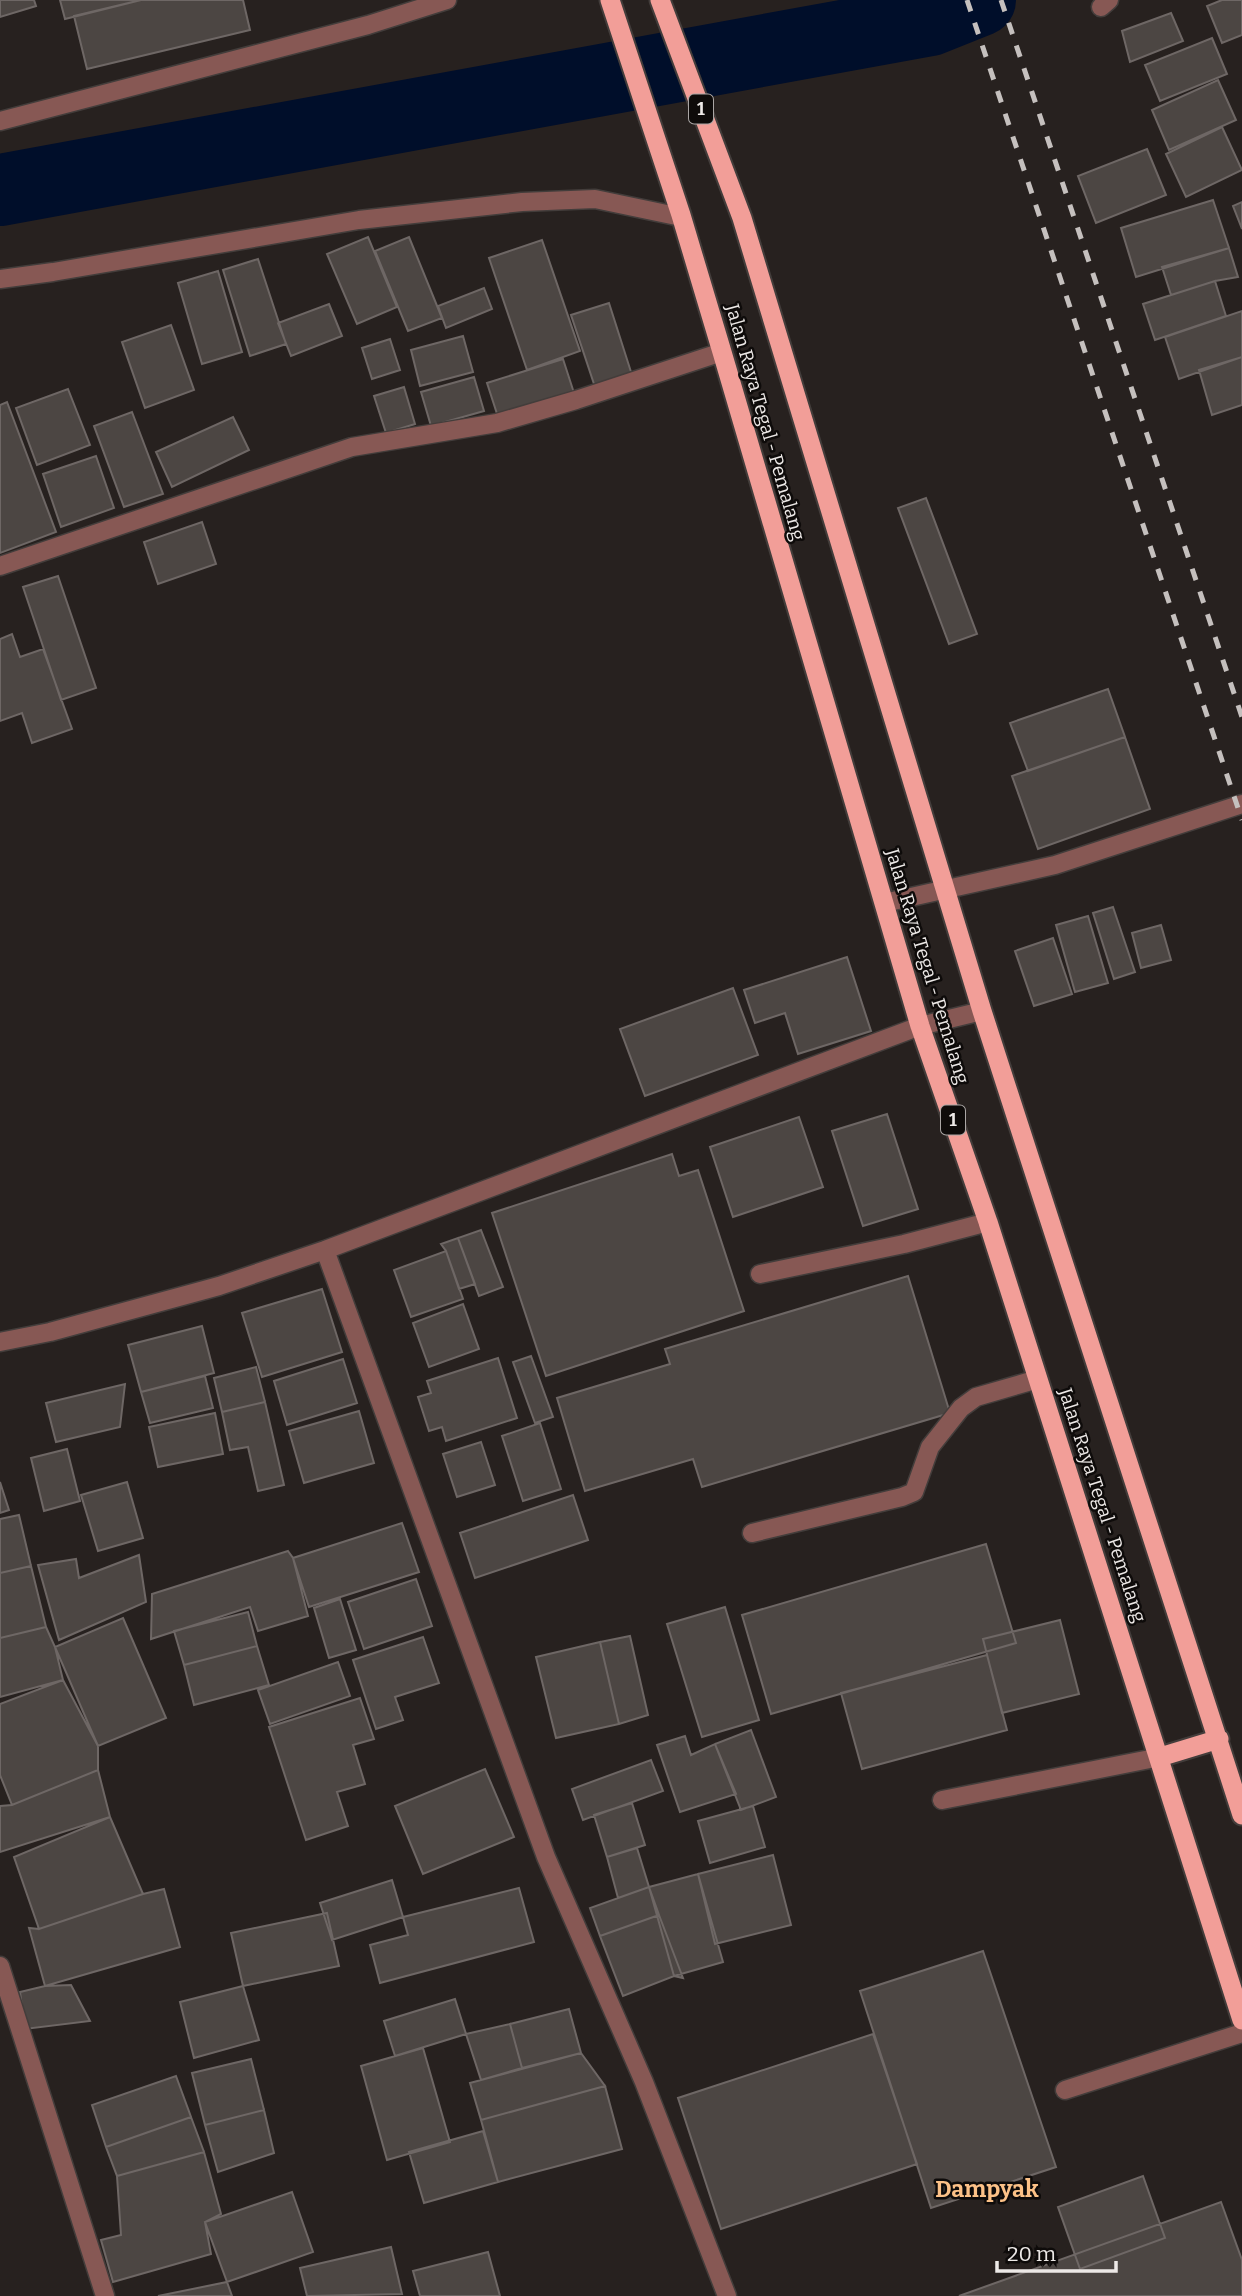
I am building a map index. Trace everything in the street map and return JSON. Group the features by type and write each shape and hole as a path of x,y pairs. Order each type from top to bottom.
{"highway":[{"name":"Jalan Raya Tegal - Pemalang","path":"610,0 681,216 920,1026 988,1222 1242,2020"},
{"name":"Jalan Raya Tegal - Pemalang","path":"660,0 742,218 982,1011 1242,1815"},
{"path":"1160,1757 1219,1739"}],"street":[{"path":"0,121 355,29 447,0"},
{"path":"0,279 359,220 522,202 595,199 681,216"},
{"path":"0,566 352,447 497,423 722,352"},
{"path":"884,903 1055,865 1242,804"},
{"path":"0,1342 50,1332 219,1286 324,1250 920,1026 982,1011"},
{"path":"760,1274 904,1244 988,1222"},
{"path":"324,1250 546,1857 644,2082 727,2296"},
{"path":"752,1533 914,1492 930,1447 961,1408 976,1397 1038,1379"},
{"path":"942,1800 1160,1757"},
{"path":"0,1966 105,2296"},
{"path":"1065,2090 1242,2033"}],"building":[{"path":"0,0 34,0 36,6 0,17"},
{"path":"60,0 141,0 65,19"},
{"path":"141,0 243,0 250,30 87,69 74,16"},
{"path":"1222,0 1242,0 1242,35 1222,43 1207,6"},
{"path":"1171,13 1183,41 1130,62 1122,31"},
{"path":"1212,38 1227,74 1160,101 1145,65"},
{"path":"1218,80 1236,120 1169,150 1152,110"},
{"path":"1222,127 1242,170 1186,197 1166,154"},
{"path":"1147,149 1166,195 1096,223 1078,176"},
{"path":"1213,200 1229,248 1136,277 1121,228"},
{"path":"1242,202 1242,229 1233,206"},
{"path":"368,237 397,307 357,324 327,254"},
{"path":"409,237 442,318 408,331 375,251"},
{"path":"542,240 580,351 527,370 489,258"},
{"path":"1229,248 1238,277 1215,281 1171,295 1162,267"},
{"path":"258,259 286,344 250,356 223,270"},
{"path":"218,271 242,352 202,364 178,283"},
{"path":"1215,281 1226,316 1155,340 1143,304"},
{"path":"484,288 492,309 446,328 438,306"},
{"path":"609,303 632,375 595,387 571,315"},
{"path":"329,304 342,336 291,356 278,323"},
{"path":"1242,311 1242,357 1179,379 1165,337"},
{"path":"171,325 194,390 145,408 122,342"},
{"path":"463,336 473,372 420,386 411,350"},
{"path":"390,339 400,370 372,379 362,348"},
{"path":"1242,357 1242,405 1212,415 1199,370"},
{"path":"563,359 575,396 499,420 487,383"},
{"path":"474,377 484,411 431,426 421,392"},
{"path":"404,387 415,424 386,433 374,396"},
{"path":"68,389 90,445 37,465 16,408"},
{"path":"7,402 56,532 0,553 0,405"},
{"path":"132,412 163,494 124,507 94,426"},
{"path":"233,417 249,450 172,487 156,452"},
{"path":"96,456 114,508 61,527 43,474"},
{"path":"926,498 977,634 949,644 898,508"},
{"path":"202,522 216,564 158,584 144,542"},
{"path":"58,576 96,688 61,700 23,587"},
{"path":"12,634 20,657 43,649 72,729 32,743 22,713 0,721 0,639"},
{"path":"1108,689 1125,737 1028,771 1010,723"},
{"path":"1125,737 1150,809 1038,849 1012,776"},
{"path":"1113,907 1135,972 1114,979 1093,913"},
{"path":"1088,916 1108,983 1075,992 1056,925"},
{"path":"1161,925 1171,960 1141,968 1132,933"},
{"path":"1053,938 1072,994 1034,1006 1015,951"},
{"path":"847,957 871,1031 798,1054 785,1013 755,1023 744,990"},
{"path":"733,988 758,1055 645,1096 620,1029"},
{"path":"887,1114 918,1209 863,1226 832,1131"},
{"path":"799,1117 823,1187 733,1217 710,1147"},
{"path":"672,1154 679,1176 698,1170 744,1311 546,1376 492,1213"},
{"path":"481,1230 503,1287 479,1296 458,1238"},
{"path":"458,1238 475,1284 459,1289 441,1244"},
{"path":"446,1251 463,1299 411,1317 394,1270"},
{"path":"908,1276 950,1413 702,1487 693,1459 585,1491 557,1398 670,1364 665,1349"},
{"path":"322,1289 342,1352 262,1377 242,1313"},
{"path":"463,1304 479,1349 429,1367 413,1323"},
{"path":"202,1326 214,1373 141,1392 128,1345"},
{"path":"531,1356 553,1417 535,1423 513,1362"},
{"path":"498,1358 517,1418 446,1441 442,1427 429,1431 418,1397 431,1393 427,1381"},
{"path":"343,1359 357,1403 287,1425 274,1381"},
{"path":"256,1367 265,1402 222,1412 214,1378"},
{"path":"205,1376 213,1408 150,1423 141,1392"},
{"path":"125,1384 120,1427 56,1442 46,1403"},
{"path":"265,1402 284,1485 258,1491 248,1447 230,1450 222,1412"},
{"path":"359,1411 374,1463 304,1483 289,1431"},
{"path":"215,1413 223,1454 158,1467 149,1427"},
{"path":"540,1423 561,1489 523,1501 502,1436"},
{"path":"481,1442 495,1485 457,1497 443,1454"},
{"path":"67,1449 80,1501 44,1511 31,1458"},
{"path":"0,1482 9,1510 0,1513"},
{"path":"127,1482 143,1538 98,1551 81,1495"},
{"path":"573,1495 588,1540 475,1578 460,1533"},
{"path":"19,1515 31,1566 0,1573 0,1519"},
{"path":"402,1523 419,1572 309,1607 293,1558"},
{"path":"986,1544 1016,1643 771,1714 742,1615"},
{"path":"288,1551 293,1558 308,1616 258,1631 250,1607 151,1639 152,1594"},
{"path":"139,1555 146,1602 59,1640 38,1565 76,1559 79,1578"},
{"path":"31,1566 46,1627 0,1638 0,1573"},
{"path":"416,1579 432,1626 364,1649 348,1602"},
{"path":"340,1599 356,1650 329,1658 314,1608"},
{"path":"725,1607 759,1720 702,1737 667,1624"},
{"path":"248,1612 257,1646 184,1665 174,1631"},
{"path":"123,1618 166,1718 98,1746 55,1647"},
{"path":"1060,1620 1079,1694 1002,1713 983,1639"},
{"path":"46,1627 55,1647 63,1680 0,1697 0,1638"},
{"path":"630,1636 648,1715 619,1724 600,1642"},
{"path":"423,1637 439,1683 395,1697 403,1720 376,1729 353,1660"},
{"path":"600,1642 619,1724 556,1738 536,1657"},
{"path":"257,1646 269,1685 194,1705 184,1665"},
{"path":"987,1655 1007,1730 862,1769 841,1693"},
{"path":"338,1662 350,1696 270,1724 258,1690"},
{"path":"63,1680 98,1746 98,1770 12,1805 0,1775 0,1704"},
{"path":"360,1698 374,1739 353,1745 365,1784 337,1792 348,1826 306,1840 269,1727"},
{"path":"751,1730 776,1797 741,1810 715,1744"},
{"path":"685,1736 691,1755 715,1744 736,1794 680,1812 657,1745"},
{"path":"651,1760 663,1791 583,1820 572,1789"},
{"path":"485,1769 514,1837 423,1874 395,1806"},
{"path":"98,1770 110,1817 0,1852 0,1806 12,1805"},
{"path":"632,1803 645,1845 607,1857 594,1815"},
{"path":"753,1806 765,1847 710,1863 698,1821"},
{"path":"110,1817 143,1894 39,1929 14,1857"},
{"path":"637,1848 649,1887 618,1898 607,1857"},
{"path":"773,1855 791,1925 715,1944 698,1874"},
{"path":"698,1874 723,1962 674,1976 649,1887"},
{"path":"392,1880 403,1917 332,1940 320,1903"},
{"path":"649,1887 659,1915 600,1936 590,1908"},
{"path":"519,1888 534,1942 380,1983 370,1945 408,1935 403,1917"},
{"path":"164,1889 180,1947 45,1986 29,1928 39,1929"},
{"path":"327,1913 339,1966 243,1986 231,1933"},
{"path":"659,1915 683,1978 674,1976 623,1996 600,1936"},
{"path":"983,1951 1056,2167 931,2208 860,1991"},
{"path":"71,1985 90,2021 25,2029 20,1992 45,1986"},
{"path":"243,1986 259,2040 194,2058 180,2002"},
{"path":"455,1999 466,2034 395,2056 384,2021"},
{"path":"569,2009 581,2053 522,2068 510,2024"},
{"path":"510,2024 522,2068 481,2080 466,2034"},
{"path":"873,2034 917,2164 721,2229 678,2098"},
{"path":"423,2048 450,2142 387,2160 361,2066"},
{"path":"581,2053 605,2086 481,2120 470,2083"},
{"path":"251,2059 264,2110 205,2125 192,2073"},
{"path":"176,2076 191,2117 106,2147 92,2105"},
{"path":"605,2086 622,2149 498,2182 481,2120"},
{"path":"264,2110 274,2153 218,2172 205,2125"},
{"path":"191,2117 204,2152 117,2176 106,2147"},
{"path":"483,2131 498,2182 424,2203 409,2152"},
{"path":"204,2152 221,2214 205,2222 211,2254 113,2282 101,2240 121,2235 117,2176"},
{"path":"1143,2176 1165,2238 1080,2269 1058,2207"},
{"path":"292,2192 313,2252 227,2282 205,2222"},
{"path":"1221,2202 1242,2260 1242,2296 959,2296"},
{"path":"391,2247 402,2294 307,2296 300,2268"},
{"path":"488,2252 500,2296 420,2296 413,2271"},
{"path":"227,2282 232,2296 158,2296"}],"waterway":[{"path":"0,190 930,20 980,0"}],"railway":[{"path":"967,0 1242,820"},
{"path":"1001,0 1242,717"}],"district":[{"name":"Dampyak","path":"987,2189"}]}
